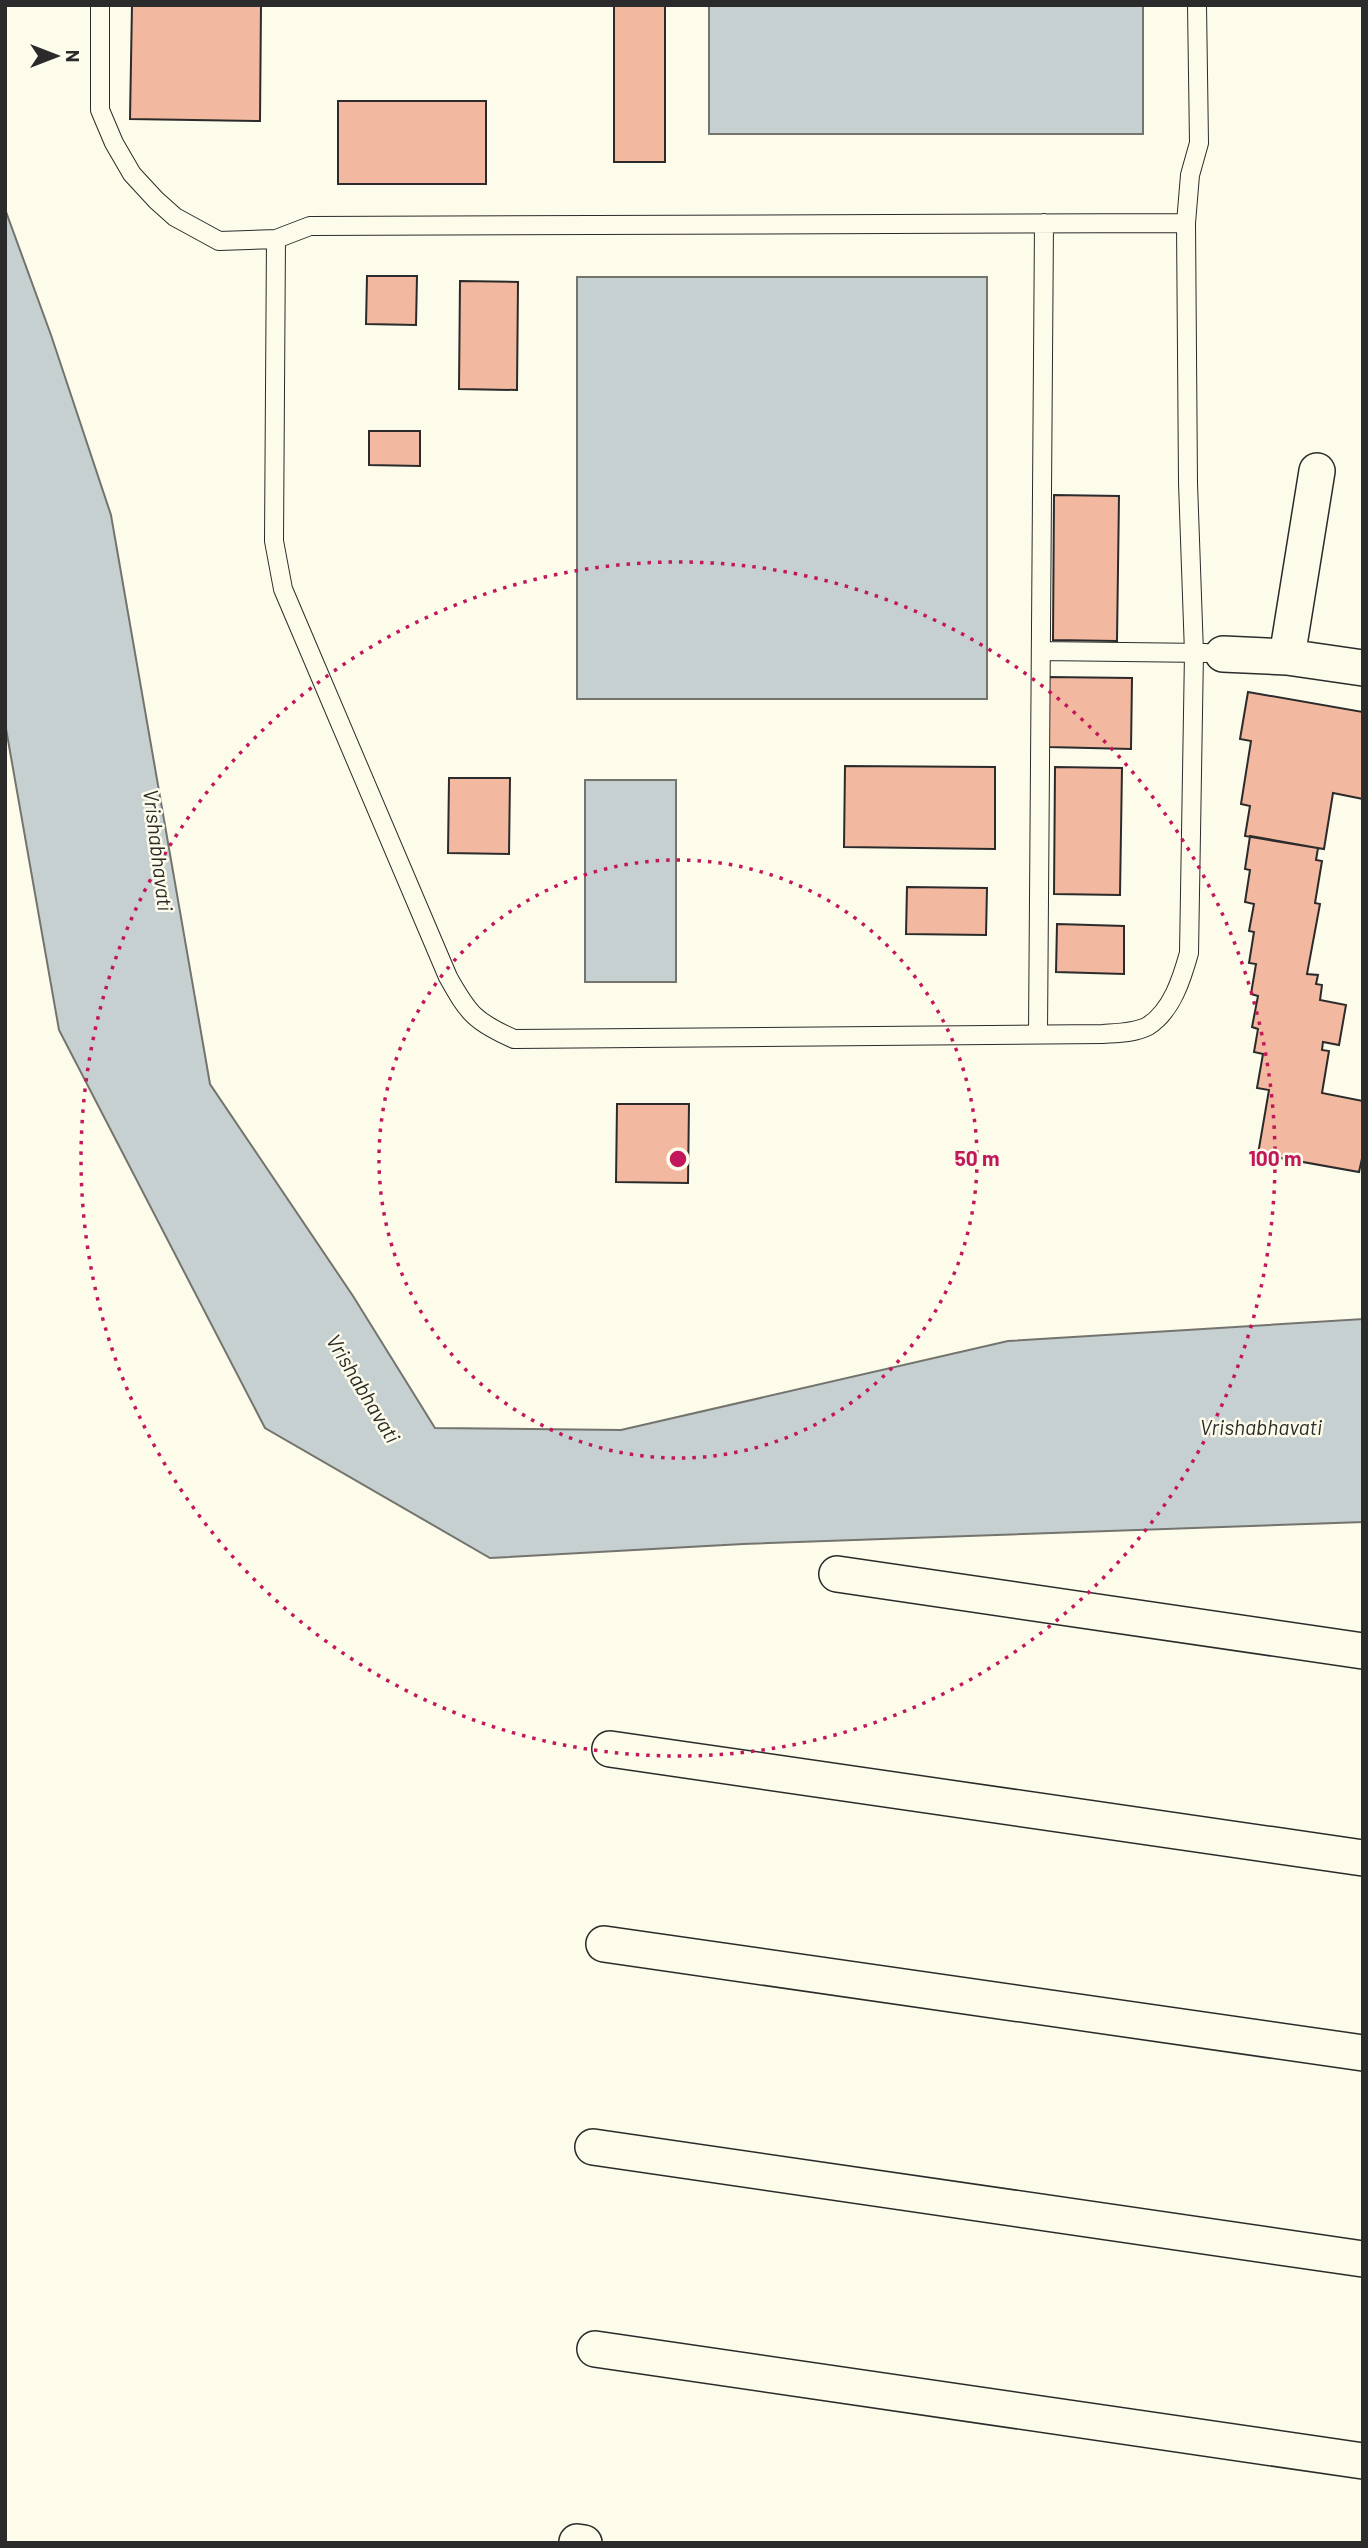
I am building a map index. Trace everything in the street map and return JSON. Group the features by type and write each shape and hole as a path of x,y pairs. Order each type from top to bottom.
{"street":[{"path":"1287,657 1317,471"},
{"path":"1209,653 1287,657 1363,668"},
{"path":"837,1574 1363,1651"},
{"path":"610,1749 1363,1858"},
{"path":"604,1944 1363,2053"},
{"path":"593,2147 1363,2259"},
{"path":"595,2349 1363,2461"}],"lane":[{"path":"100,5 100,110 114,143 132,174 156,201 175,217 219,241 276,239 310,226 1186,223"},
{"path":"276,239 274,541 284,589 448,977 465,1008 486,1027 514,1039 1129,1032 1148,1025 1167,1007 1182,977 1189,953 1209,653 1188,483 1186,223 1190,175 1199,143 1197,5"},
{"path":"1038,1034 1044,223"},
{"path":"1041,651 1209,653"}],"water":[{"path":"709,5 1143,5 1143,134 709,134"},
{"name":"Vrishabhavati","path":"5,209 51,335 111,515 210,1084 353,1296 435,1428 621,1430 1008,1341 1363,1319 1363,1522 743,1544 490,1558 265,1428 59,1030 5,723"},
{"path":"577,277 987,277 987,699 577,699"},
{"path":"585,780 676,780 676,982 585,982"}],"building":[{"path":"132,5 261,5 260,121 130,119"},
{"path":"614,5 665,5 665,162 614,162"},
{"path":"338,101 486,101 486,184 338,184"},
{"path":"367,276 417,276 416,325 366,324"},
{"path":"460,281 518,282 517,390 459,389"},
{"path":"369,431 420,431 420,466 369,465"},
{"path":"1054,495 1119,496 1117,641 1053,640"},
{"path":"1048,677 1132,678 1131,749 1048,747"},
{"path":"1248,692 1363,712 1363,799 1333,793 1324,849 1245,836 1250,806 1241,804 1251,741 1240,739"},
{"path":"845,766 995,767 995,849 844,847"},
{"path":"1055,767 1122,768 1120,895 1054,894"},
{"path":"449,778 510,778 509,854 448,853"},
{"path":"1250,836 1318,848 1316,860 1322,861 1315,903 1320,904 1307,974 1318,975 1316,984 1322,985 1320,1000 1346,1005 1339,1045 1323,1042 1322,1050 1329,1051 1322,1093 1363,1101 1363,1154 1359,1172 1258,1154 1269,1090 1257,1088 1263,1054 1254,1052 1258,1029 1252,1027 1258,996 1251,994 1256,964 1249,963 1254,932 1249,931 1254,904 1245,902 1250,870 1245,869"},
{"path":"907,887 987,888 986,935 906,934"},
{"path":"1057,924 1124,926 1124,974 1056,972"},
{"path":"617,1104 689,1104 688,1183 616,1182"}]}
